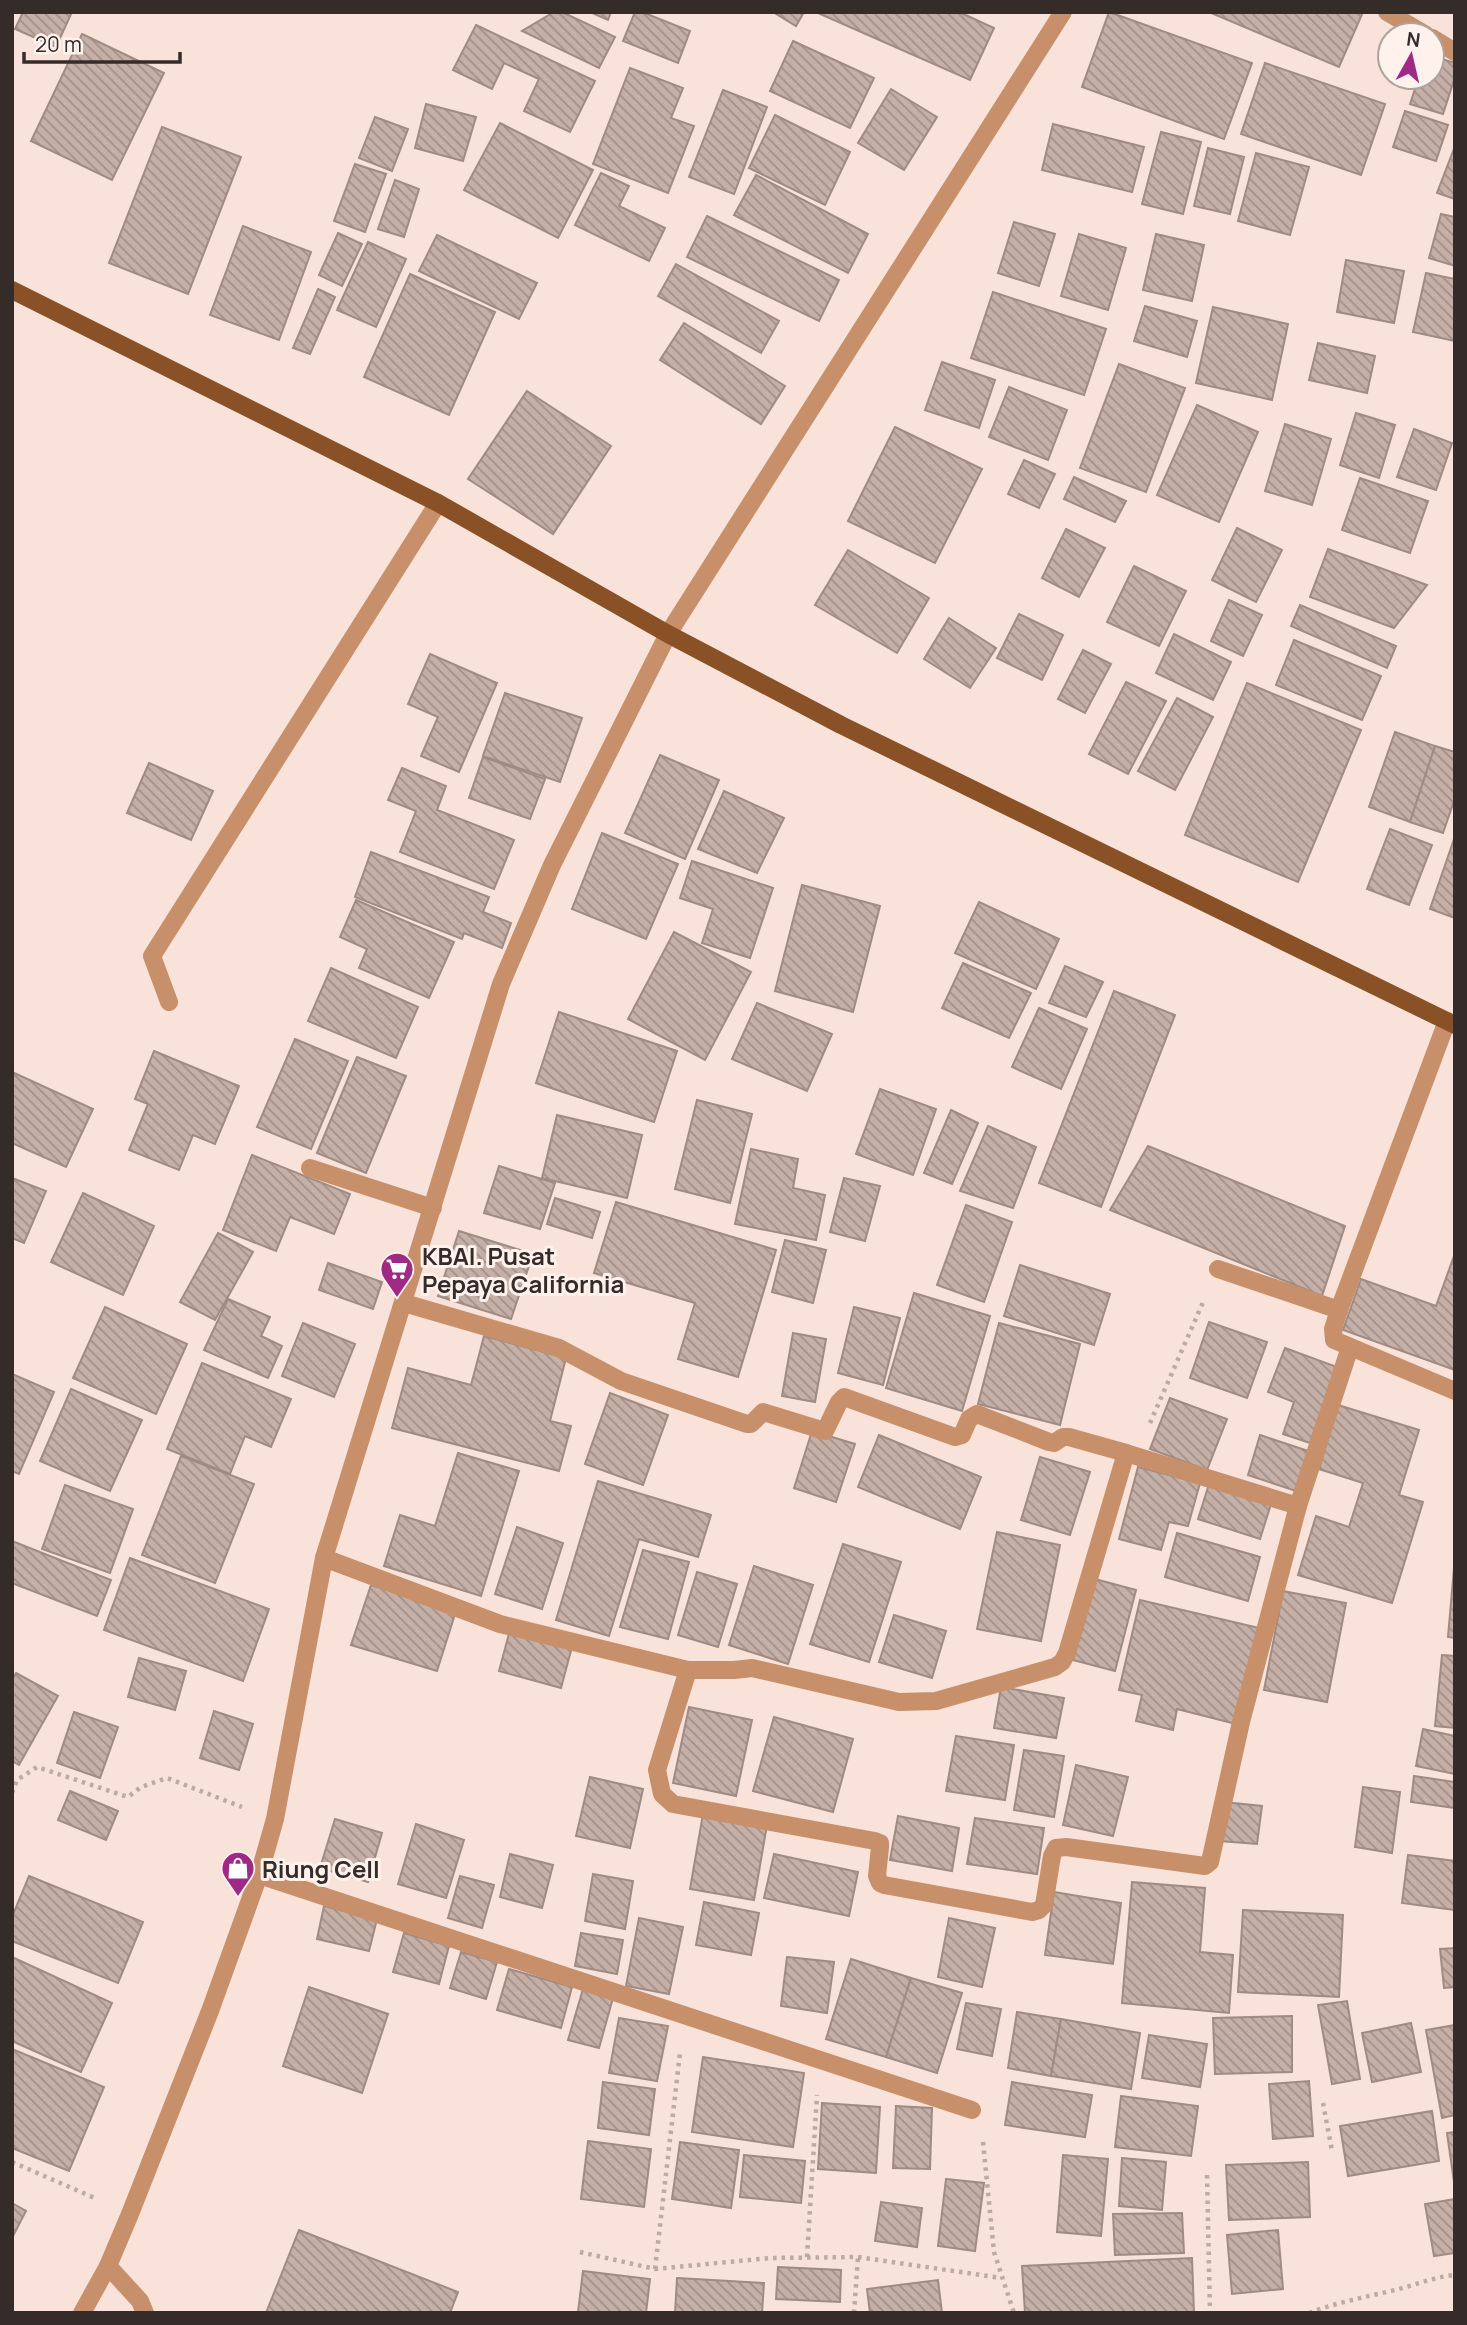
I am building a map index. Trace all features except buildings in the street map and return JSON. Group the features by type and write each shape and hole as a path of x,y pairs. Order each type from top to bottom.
{"main road":[{"path":"12,290 438,503 668,634 841,725 1451,1023"}],"street":[{"path":"82,2313 108,2266 130,2214 210,2011 259,1875 275,1819 324,1558 501,984 552,865 668,634 1063,12"},
{"path":"1387,12 1402,21"},
{"path":"169,1002 152,956 438,503"},
{"path":"1451,1023 1333,1329 1334,1340 1455,1391"},
{"path":"310,1168 433,1208"},
{"path":"1218,1269 1339,1310"},
{"path":"404,1303 559,1348 621,1381 747,1424 751,1424 763,1412 825,1431 839,1402 844,1398 955,1437 962,1435 969,1419 977,1414 1049,1442 1055,1443 1063,1437 1069,1437 1298,1506"},
{"path":"688,1670 657,1770 662,1794 673,1804 704,1811 880,1843 877,1876 884,1885 1032,1912 1044,1905 1052,1856 1056,1848 1066,1847 1205,1866 1210,1862 1241,1723 1298,1506 1350,1348"},
{"path":"324,1558 500,1624 688,1670 734,1671 752,1668 899,1702 936,1702 1055,1667 1062,1662 1131,1454"},
{"path":"259,1875 972,2110"},
{"path":"108,2266 140,2301 145,2313"}],"path":[{"path":"1131,1454 1218,1269"},
{"path":"12,1793 17,1780 37,1767 128,1797 141,1787 167,1778 275,1819"},
{"path":"654,2269 684,2014"},
{"path":"807,2258 819,2060"},
{"path":"1323,2104 1332,2151"},
{"path":"972,2110 981,2119 994,2252 1014,2313"},
{"path":"12,2162 130,2214"},
{"path":"1208,2175 1210,2313"},
{"path":"580,2252 654,2269 770,2258 858,2257 1001,2278"},
{"path":"854,2313 858,2257"},
{"path":"1309,2313 1340,2301 1398,2289 1441,2276 1455,2275"}],"place":[{"name":"KBAI. Pusat Pepaya California","path":"397,1299"},
{"name":"Riung Cell","path":"238,1898"}]}
